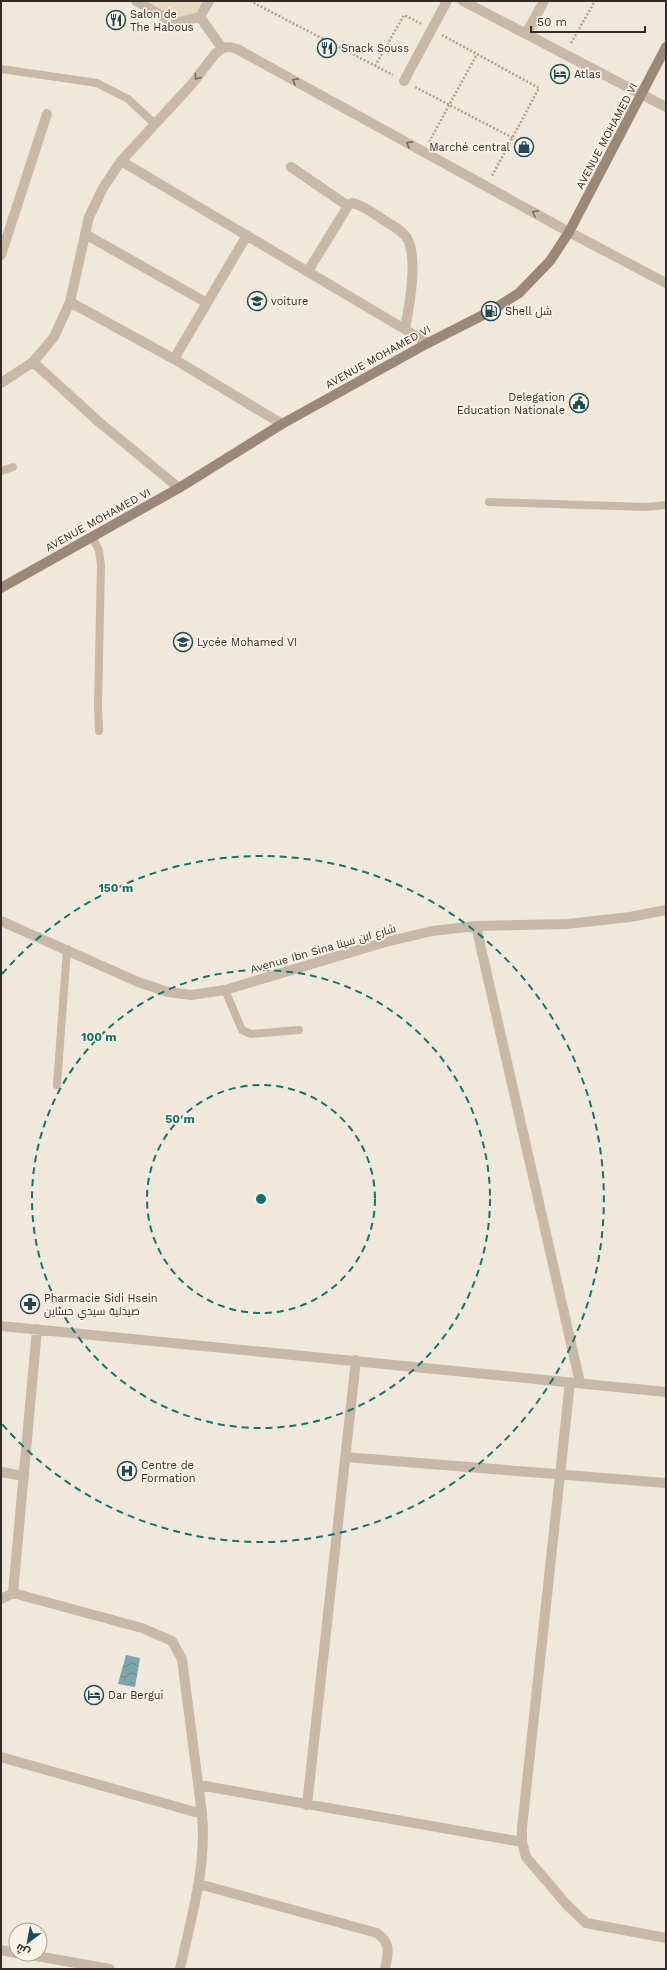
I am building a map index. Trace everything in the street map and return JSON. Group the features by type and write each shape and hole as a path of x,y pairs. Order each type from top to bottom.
{"main road":[{"name":"AVENUE MOHAMED VI","path":"1,588 178,488 282,424 428,343 490,311 519,293 550,262 569,232 643,95 666,47"}],"street":[{"path":"136,1 174,23 200,17"},
{"path":"200,17 208,1"},
{"path":"404,81 447,1"},
{"path":"463,1 666,107"},
{"path":"526,34 544,1"},
{"path":"200,17 222,48"},
{"path":"1,383 33,362 54,337 70,302 85,234 94,205 103,188 121,161 192,84 215,54 222,48 230,47 237,49 569,232 666,283"},
{"path":"1,255 47,114"},
{"path":"121,161 428,343"},
{"path":"291,167 348,206"},
{"path":"308,271 348,206 352,203 361,206 401,231 408,239 411,249 412,288 405,329"},
{"path":"85,234 207,304"},
{"path":"174,359 247,235"},
{"path":"70,302 174,359 282,424"},
{"path":"33,362 99,422 178,488"},
{"name":"Avenue Ibn Sina شارع ابن سينا","path":"1,921 67,949 138,982 168,992 191,995 225,990 382,943 432,931 476,926 567,924 630,917 666,910"},
{"path":"476,926 575,1382 560,1474 523,1820 522,1842 526,1857 567,1905 586,1923 666,1938"},
{"path":"1,1326 356,1360 666,1392"},
{"path":"13,1593 37,1329"},
{"path":"308,1805 356,1360"},
{"path":"345,1457 666,1483"},
{"path":"1,1472 24,1476"},
{"path":"1,1598 13,1593 142,1628 172,1641 182,1659 204,1836 199,1884 180,1969"},
{"path":"1,1757 202,1814"},
{"path":"198,1785 522,1842"},
{"path":"199,1884 378,1933 385,1939 388,1947 385,1969"},
{"path":"48,1958 110,1969"}],"lane":[{"path":"1,69 97,83 128,99 155,124"},
{"path":"1,471 13,467"},
{"path":"490,502 646,507 666,505"},
{"path":"92,537 99,550 101,565 98,706 99,731"},
{"path":"57,1085 67,949"},
{"path":"225,990 237,1022 242,1030 250,1034 299,1030"}],"path":[{"path":"250,1 513,138"},
{"path":"565,54 595,1"},
{"path":"375,66 404,15 540,88 487,186"},
{"path":"424,152 477,54"}],"shaded area":[{"path":"136,1 209,1 200,17 174,23"}],"water":[{"path":"126,1655 140,1658 135,1687 118,1684"}],"place":[{"name":"Salon de The Habous","path":"116,20"},
{"name":"Snack Souss","path":"327,48"},
{"name":"Atlas","path":"560,74"},
{"name":"Marché central","path":"524,147"},
{"name":"voiture","path":"257,301"},
{"name":"Shell شل","path":"491,311"},
{"name":"Delegation Education Nationale","path":"579,403"},
{"name":"Lycée Mohamed VI","path":"183,642"},
{"name":"Pharmacie Sidi Hsein صيدلية سيدي حساين","path":"30,1304"},
{"name":"Centre de Formation","path":"127,1471"},
{"name":"Dar Bergui","path":"94,1695"}]}
